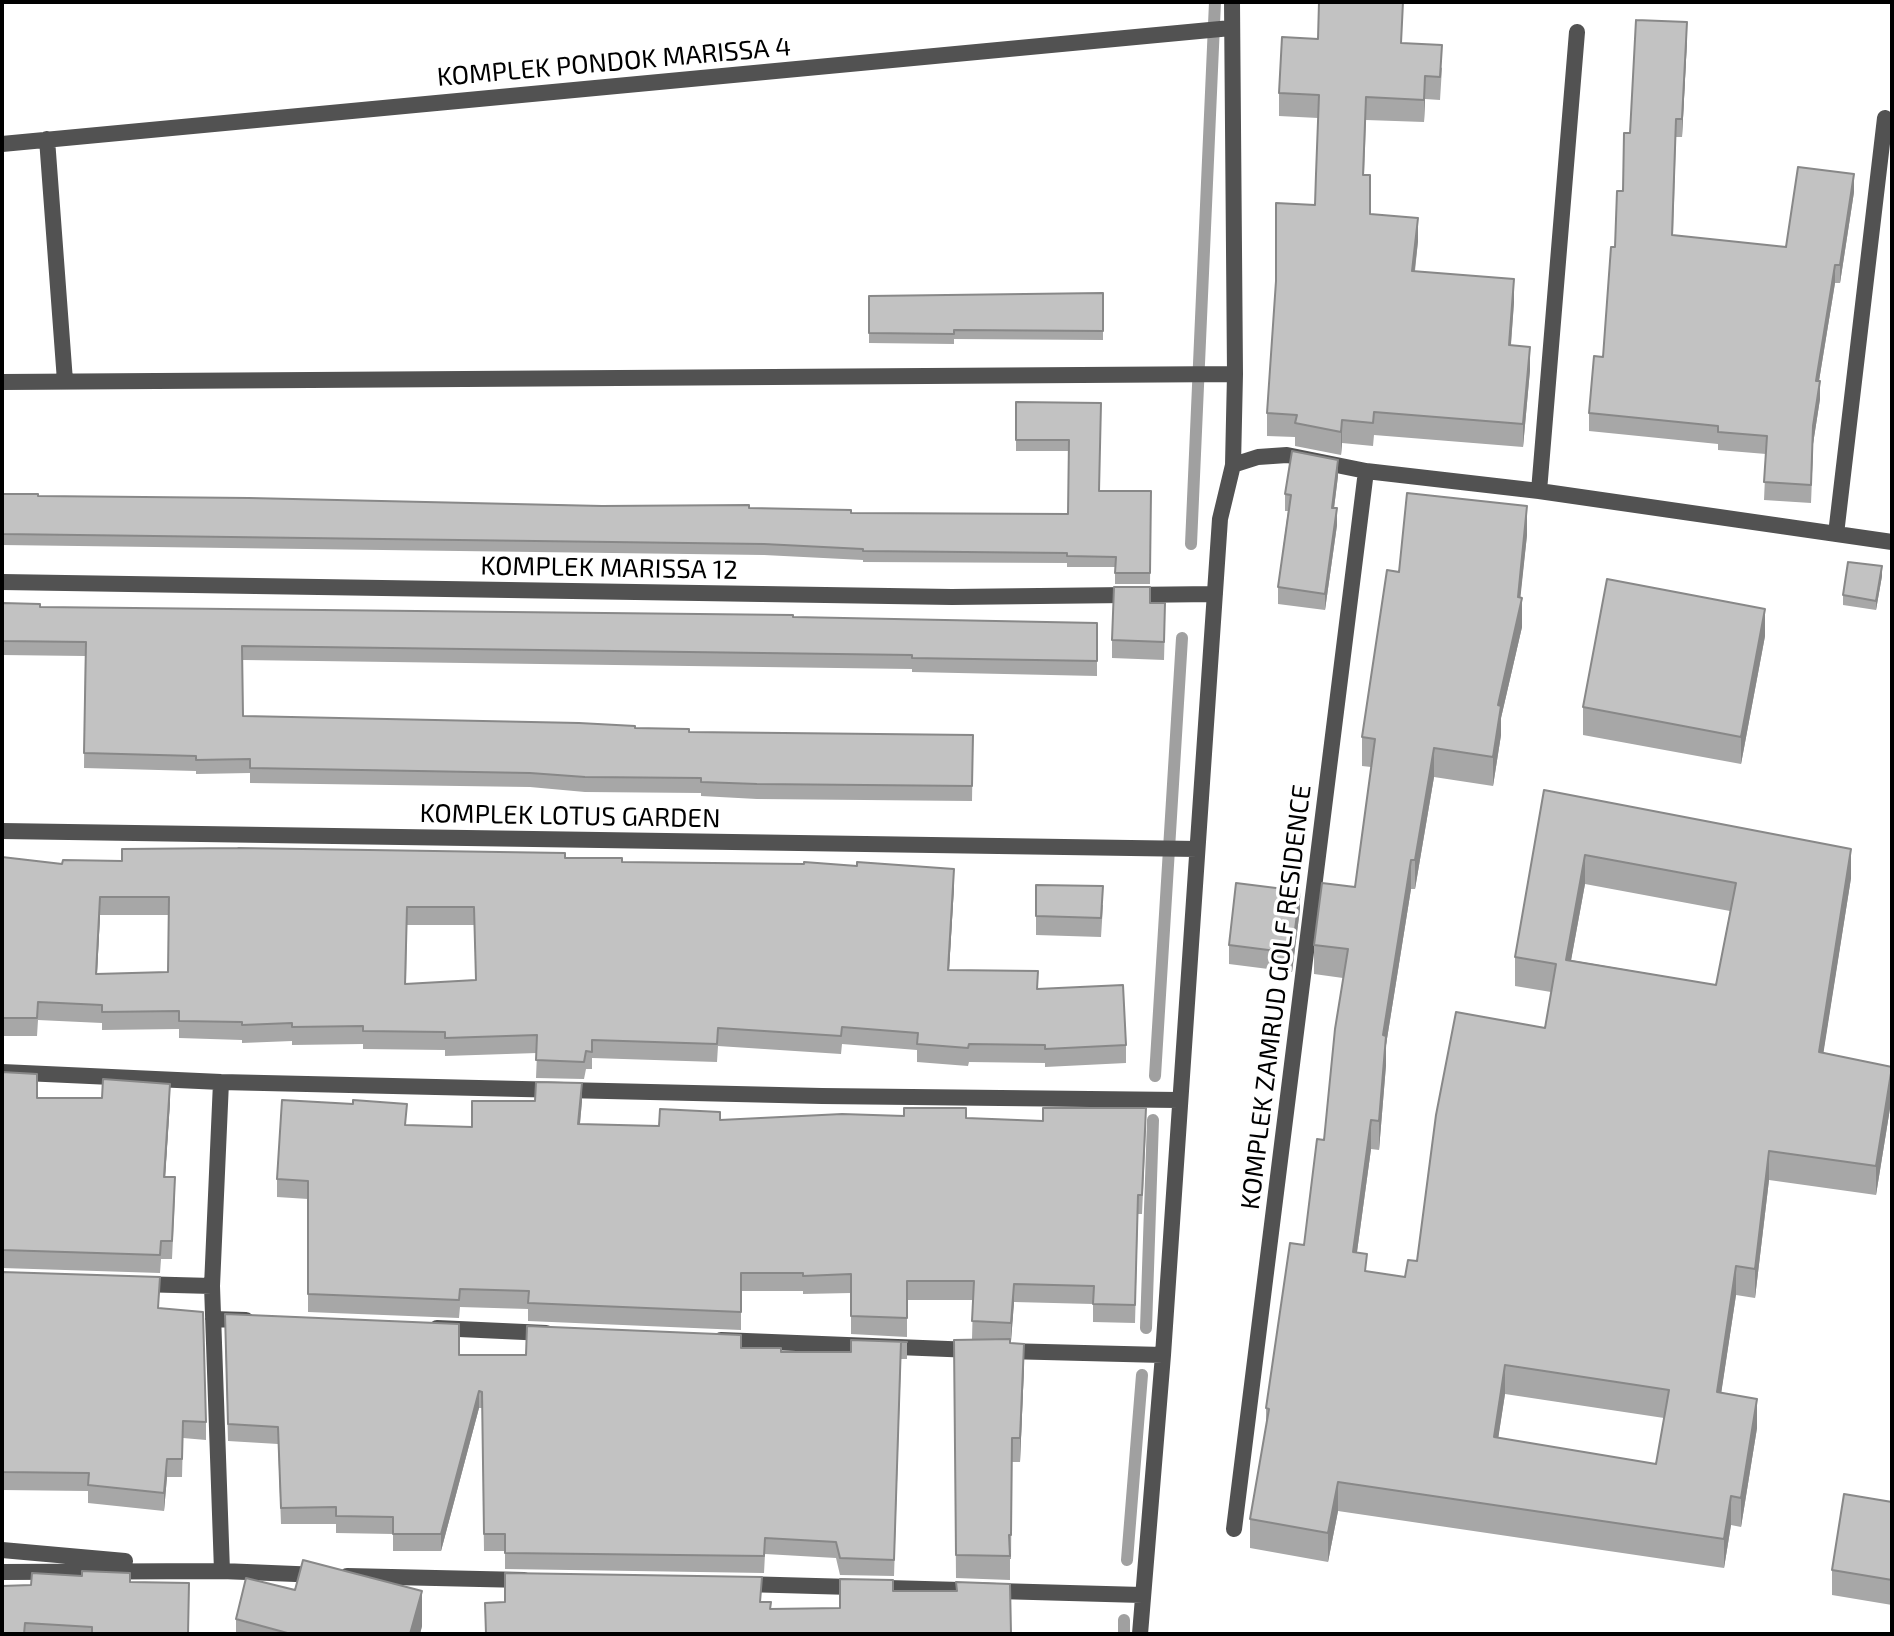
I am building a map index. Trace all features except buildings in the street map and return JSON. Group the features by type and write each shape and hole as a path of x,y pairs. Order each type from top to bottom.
{"street":[{"path":"1140,1634 1163,1355 1220,519 1233,465 1232,2"},
{"name":"KOMPLEK PONDOK MARISSA 4","path":"2,144 1231,28"},
{"path":"1539,491 1577,32"},
{"path":"1836,534 1885,118"},
{"path":"47,139 65,381"},
{"path":"2,382 1235,374"},
{"path":"1233,465 1258,457 1287,455 1366,471 1539,491 1892,542"},
{"name":"KOMPLEK ZAMRUD GOLF RESIDENCE","path":"1234,1529 1366,471"},
{"name":"KOMPLEK MARISSA 12","path":"2,582 952,597 1215,594"},
{"name":"KOMPLEK LOTUS GARDEN","path":"2,831 1197,849"},
{"path":"2,1072 221,1082 822,1096 1179,1100"},
{"path":"221,1082 212,1286 222,1571"},
{"path":"122,1283 212,1286"},
{"path":"213,1319 260,1321"},
{"path":"419,1327 561,1333"},
{"path":"704,1339 1084,1355 1163,1355"},
{"path":"2,1550 222,1571"},
{"path":"2,1572 222,1571 546,1581"},
{"path":"719,1583 1142,1595"}],"waterway":[{"path":"1191,544 1215,2"},
{"path":"1155,1076 1182,638"},
{"path":"1146,1328 1153,1120"},
{"path":"1127,1560 1142,1375"},
{"path":"1124,1620 1124,1634"}]}
